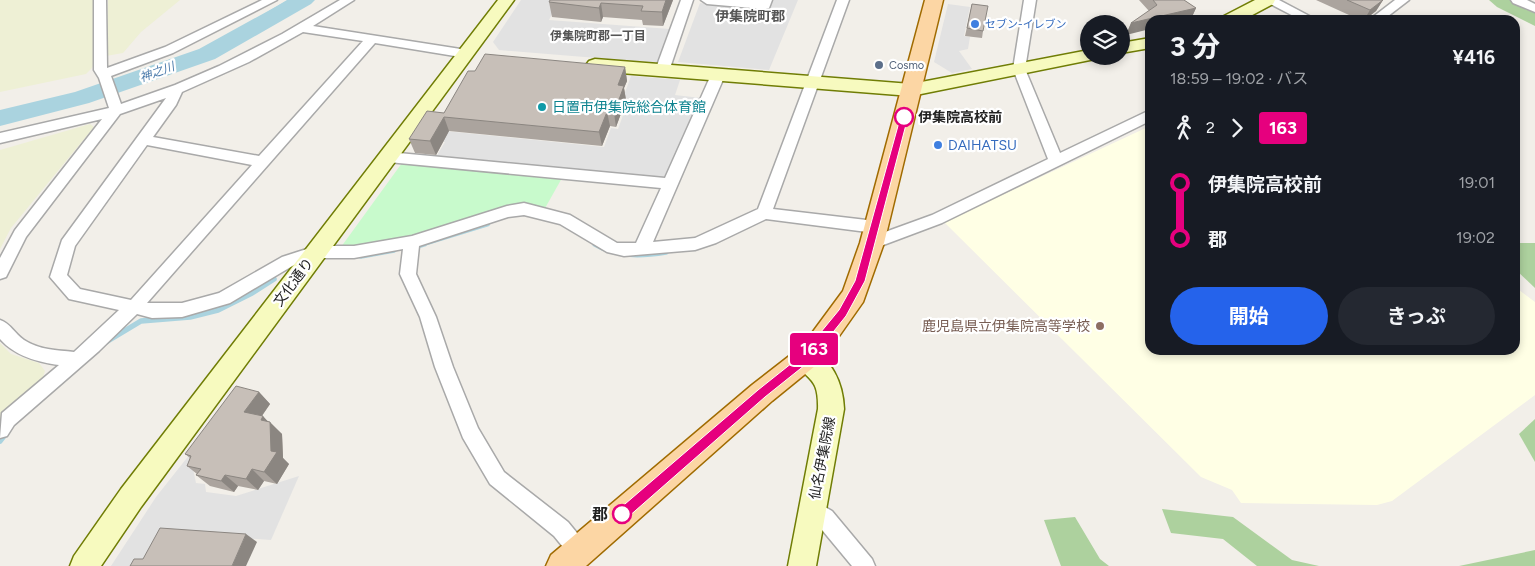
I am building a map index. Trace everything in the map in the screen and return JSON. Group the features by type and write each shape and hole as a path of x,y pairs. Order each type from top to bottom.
{"main road":[{"path":"570,559 762,393 806,358 825,336 854,295 873,235 934,0"}],"street":[{"path":"100,0 101,70 105,76 115,107"},
{"path":"105,76 169,50 270,0"},
{"path":"0,138 50,128 177,89 268,47 348,0"},
{"name":"文化通り","path":"84,566 131,498 506,0"},
{"path":"662,71 688,0"},
{"path":"706,0 765,4 766,0"},
{"path":"764,213 844,0"},
{"path":"1030,0 1020,69 1056,161"},
{"path":"1240,15 1268,0 1300,15"},
{"path":"1382,15 1403,0"},
{"path":"1517,0 1535,8"},
{"path":"301,28 488,56"},
{"path":"0,430 8,419 77,360 134,307 372,39"},
{"path":"1130,46 1145,43"},
{"path":"575,64 911,90 1080,57"},
{"path":"641,250 718,75"},
{"path":"177,89 171,102 68,244 58,277 75,294 152,312 182,310 224,298 288,261 316,252 354,252 411,246 507,212 524,209 565,219 613,248 624,250 695,244 710,239 764,213 873,235 937,218 1145,117"},
{"path":"0,273 20,234 115,107"},
{"path":"144,140 262,162"},
{"path":"388,157 669,184"},
{"path":"411,246 408,274 428,317 444,367 470,432 497,478 561,529 570,559"},
{"path":"0,327 10,340 20,348 37,354 77,360"},
{"name":"仙名伊集院線","path":"802,566 832,409 832,394 827,380 806,358"},
{"path":"813,509 825,518 866,566"}],"shaded area":[{"path":"0,0 96,0 95,59 92,68 86,74 0,92"},
{"path":"108,0 180,0 141,32 123,53 106,56"},
{"path":"521,0 559,0 549,20 670,29 658,63 499,50 493,42"},
{"path":"773,0 798,0 769,70 678,62 700,3 770,8"},
{"path":"948,4 970,7 964,36 970,37 968,49 959,51 972,69 952,73 934,62"},
{"path":"631,76 680,80 675,95 701,98 667,175 661,178 436,157 445,142 420,140 435,130 604,147 611,128 618,129 629,99 623,98"},
{"path":"90,124 94,127 11,228 0,249 0,150"},
{"name":"鹿児島県立伊集院高等学校","path":"1145,128 1145,355 1520,355 1520,291 1535,302 1535,395 1392,501 1377,505 1241,503 1232,490 1201,477 944,222"},
{"path":"0,343 11,354 39,363 45,371 42,380 0,422"},
{"path":"190,454 196,483 205,484 206,492 236,496 299,476 271,540 168,533 143,566 111,566 156,497"}],"green space":[{"path":"1489,0 1514,0 1535,9 1535,26 1520,18 1520,15 1513,15 1497,7"},
{"path":"402,163 562,178 544,210 526,205 444,231 363,248 341,247"},
{"path":"1520,243 1535,243 1535,288 1520,274"},
{"path":"1535,419 1535,462 1519,434"},
{"path":"1162,509 1233,517 1292,560 1319,566 1257,566 1223,539 1171,533"},
{"path":"1075,517 1100,559 1109,566 1061,566 1044,520"},
{"path":"1535,550 1535,566 1459,566"}],"water":[{"path":"287,0 309,0 219,41"}],"building":[{"path":"550,0 666,0 662,12 641,11 643,6 601,3 599,8 549,2"},
{"path":"1153,0 1184,0 1196,8 1166,15 1145,15 1145,20 1131,23 1157,5"},
{"path":"1347,0 1383,0 1370,10"},
{"path":"972,4 988,6 983,31 967,28"},
{"name":"日置市伊集院総合体育館","path":"485,54 625,67 618,85 624,86 614,113 607,112 599,132 444,117 430,141 409,139 427,111 444,113 468,71 475,71"},
{"path":"236,386 259,392 244,412 263,416 261,420 270,422 271,451 277,452 264,472 252,469 246,479 225,475 221,481 196,475 201,469 187,466 191,456 185,454"},
{"path":"160,528 246,534 232,566 130,566 134,559 143,559"}],"waterway":[{"name":"神之川","path":"0,118 81,98 207,54 304,0"},
{"path":"420,245 488,224"},
{"path":"415,247 424,244"},
{"path":"597,245 595,244 612,251 630,254 666,252"},
{"path":"361,256 394,250"},
{"path":"106,342 141,321 190,317 218,310 252,293 274,279"},
{"path":"0,441 7,432"}],"bus line":[{"name":"163","path":"622,514 762,393 806,358 842,313 854,295 860,281 872,243 904,117"}],"place":[{"name":"セブン-イレブン","path":"975,24"},
{"name":"Cosmo","path":"879,65"},
{"name":"日置市伊集院総合体育館","path":"542,107"},
{"name":"伊集院高校前","path":"904,117"},
{"name":"DAIHATSU","path":"938,145"},
{"name":"鹿児島県立伊集院高等学校","path":"1100,326"},
{"name":"郡","path":"622,514"}],"district":[{"name":"伊集院町郡","path":"750,16"},
{"name":"伊集院町郡一丁目","path":"598,36"}]}
